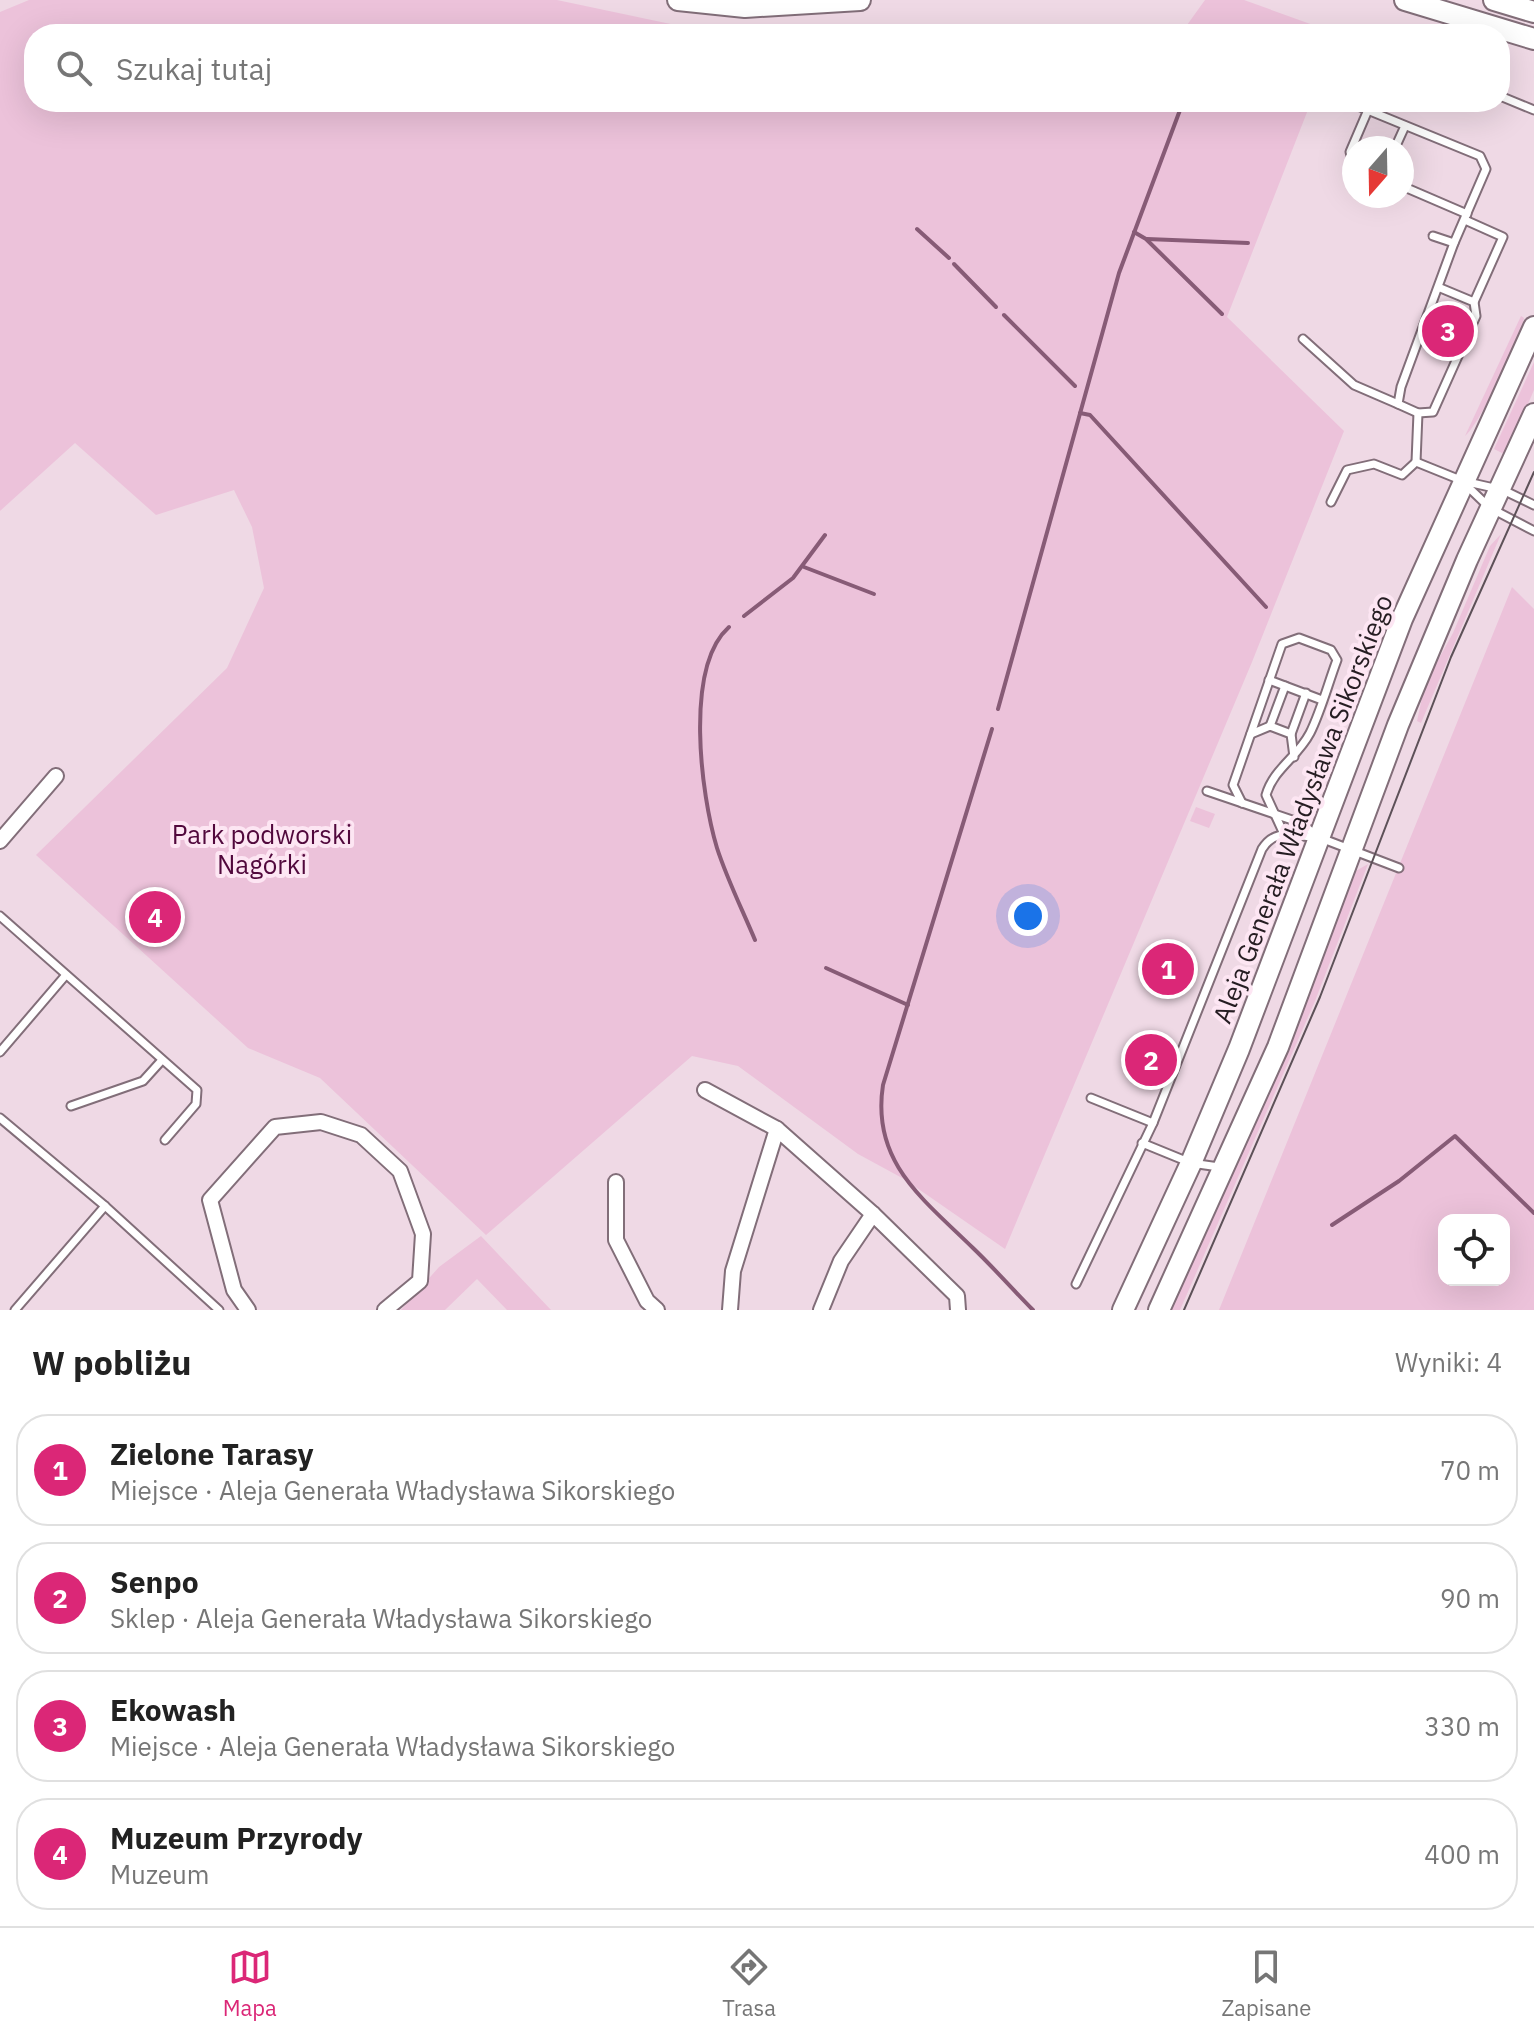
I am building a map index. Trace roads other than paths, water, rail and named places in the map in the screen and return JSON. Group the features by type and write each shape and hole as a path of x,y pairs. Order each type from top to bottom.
{"main road":[{"path":"678,0 745,7 860,0"},
{"path":"1405,0 1484,24"},
{"path":"1494,0 1534,12"},
{"path":"1510,32 1534,39"},
{"name":"Aleja Generała Władysława Sikorskiego","path":"1123,1310 1191,1163 1244,1036 1391,646 1534,327"},
{"path":"1159,1310 1278,1047 1398,725 1490,508 1534,414"}],"street":[{"path":"0,841 56,776"},
{"path":"705,1090 777,1129 873,1214 957,1296 958,1310"},
{"path":"248,1310 234,1290 210,1200 275,1127 321,1122 361,1135 400,1171 423,1234 420,1281 385,1310"},
{"path":"730,1310 733,1271 777,1129"},
{"path":"616,1182 616,1240 647,1301 657,1310"},
{"path":"821,1310 841,1261 873,1214"}],"lane":[{"path":"1510,100 1534,110"},
{"path":"1357,136 1367,112"},
{"path":"1373,112 1480,156 1486,169 1454,243 1398,404"},
{"path":"1400,136 1405,126"},
{"path":"1303,339 1354,385 1418,413 1433,412 1476,316 1474,302 1503,237 1414,192"},
{"path":"1433,236 1454,243"},
{"path":"1438,287 1474,302"},
{"path":"1331,502 1347,470 1374,464 1402,475 1416,462 1418,413"},
{"path":"1416,462 1463,481 1499,489 1534,505"},
{"path":"1463,481 1490,508 1534,531"},
{"path":"1242,803 1233,785 1282,644 1299,638 1331,650 1337,660 1310,733 1294,757 1271,777 1266,795 1283,832 1297,837 1318,837"},
{"path":"1269,680 1322,700"},
{"path":"1270,726 1285,686"},
{"path":"1294,757 1291,734 1306,693"},
{"path":"1251,734 1270,726 1291,734"},
{"path":"1207,791 1301,823 1318,837 1399,868"},
{"path":"1076,1284 1153,1123 1262,849 1267,840 1283,832"},
{"path":"0,916 197,1090 196,1104 165,1140"},
{"path":"0,1052 65,976"},
{"path":"71,1106 143,1081 162,1060"},
{"path":"1091,1098 1153,1123"},
{"path":"0,1118 105,1206 219,1310"},
{"path":"1142,1143 1191,1163 1225,1167"},
{"path":"15,1310 105,1206"}],"waterway":[{"path":"998,709 1119,273 1179,112"},
{"path":"917,229 949,258"},
{"path":"1134,232 1146,239 1222,314"},
{"path":"1147,239 1248,243"},
{"path":"954,264 996,307"},
{"path":"1004,315 1075,386"},
{"path":"1080,413 1090,415 1266,607"},
{"path":"744,616 793,578 825,535"},
{"path":"804,567 874,594"},
{"path":"729,627 715,646 706,671 701,701 702,765 717,848 755,940"},
{"path":"992,729 883,1085 881,1112 885,1136 905,1177 936,1213 1033,1310"},
{"path":"826,968 908,1005"},
{"path":"1332,1225 1399,1181 1455,1136 1534,1213"}],"tram line":[{"path":"1184,1310 1320,997 1451,657 1534,472"}],"place":[{"name":"Ekowash","path":"1448,331"},
{"name":"Muzeum Przyrody","path":"155,917"},
{"name":"Zielone Tarasy","path":"1168,969"},
{"name":"Senpo","path":"1151,1060"}],"park label":[{"name":"Park podworski Nagórki","path":"262,850"}]}
